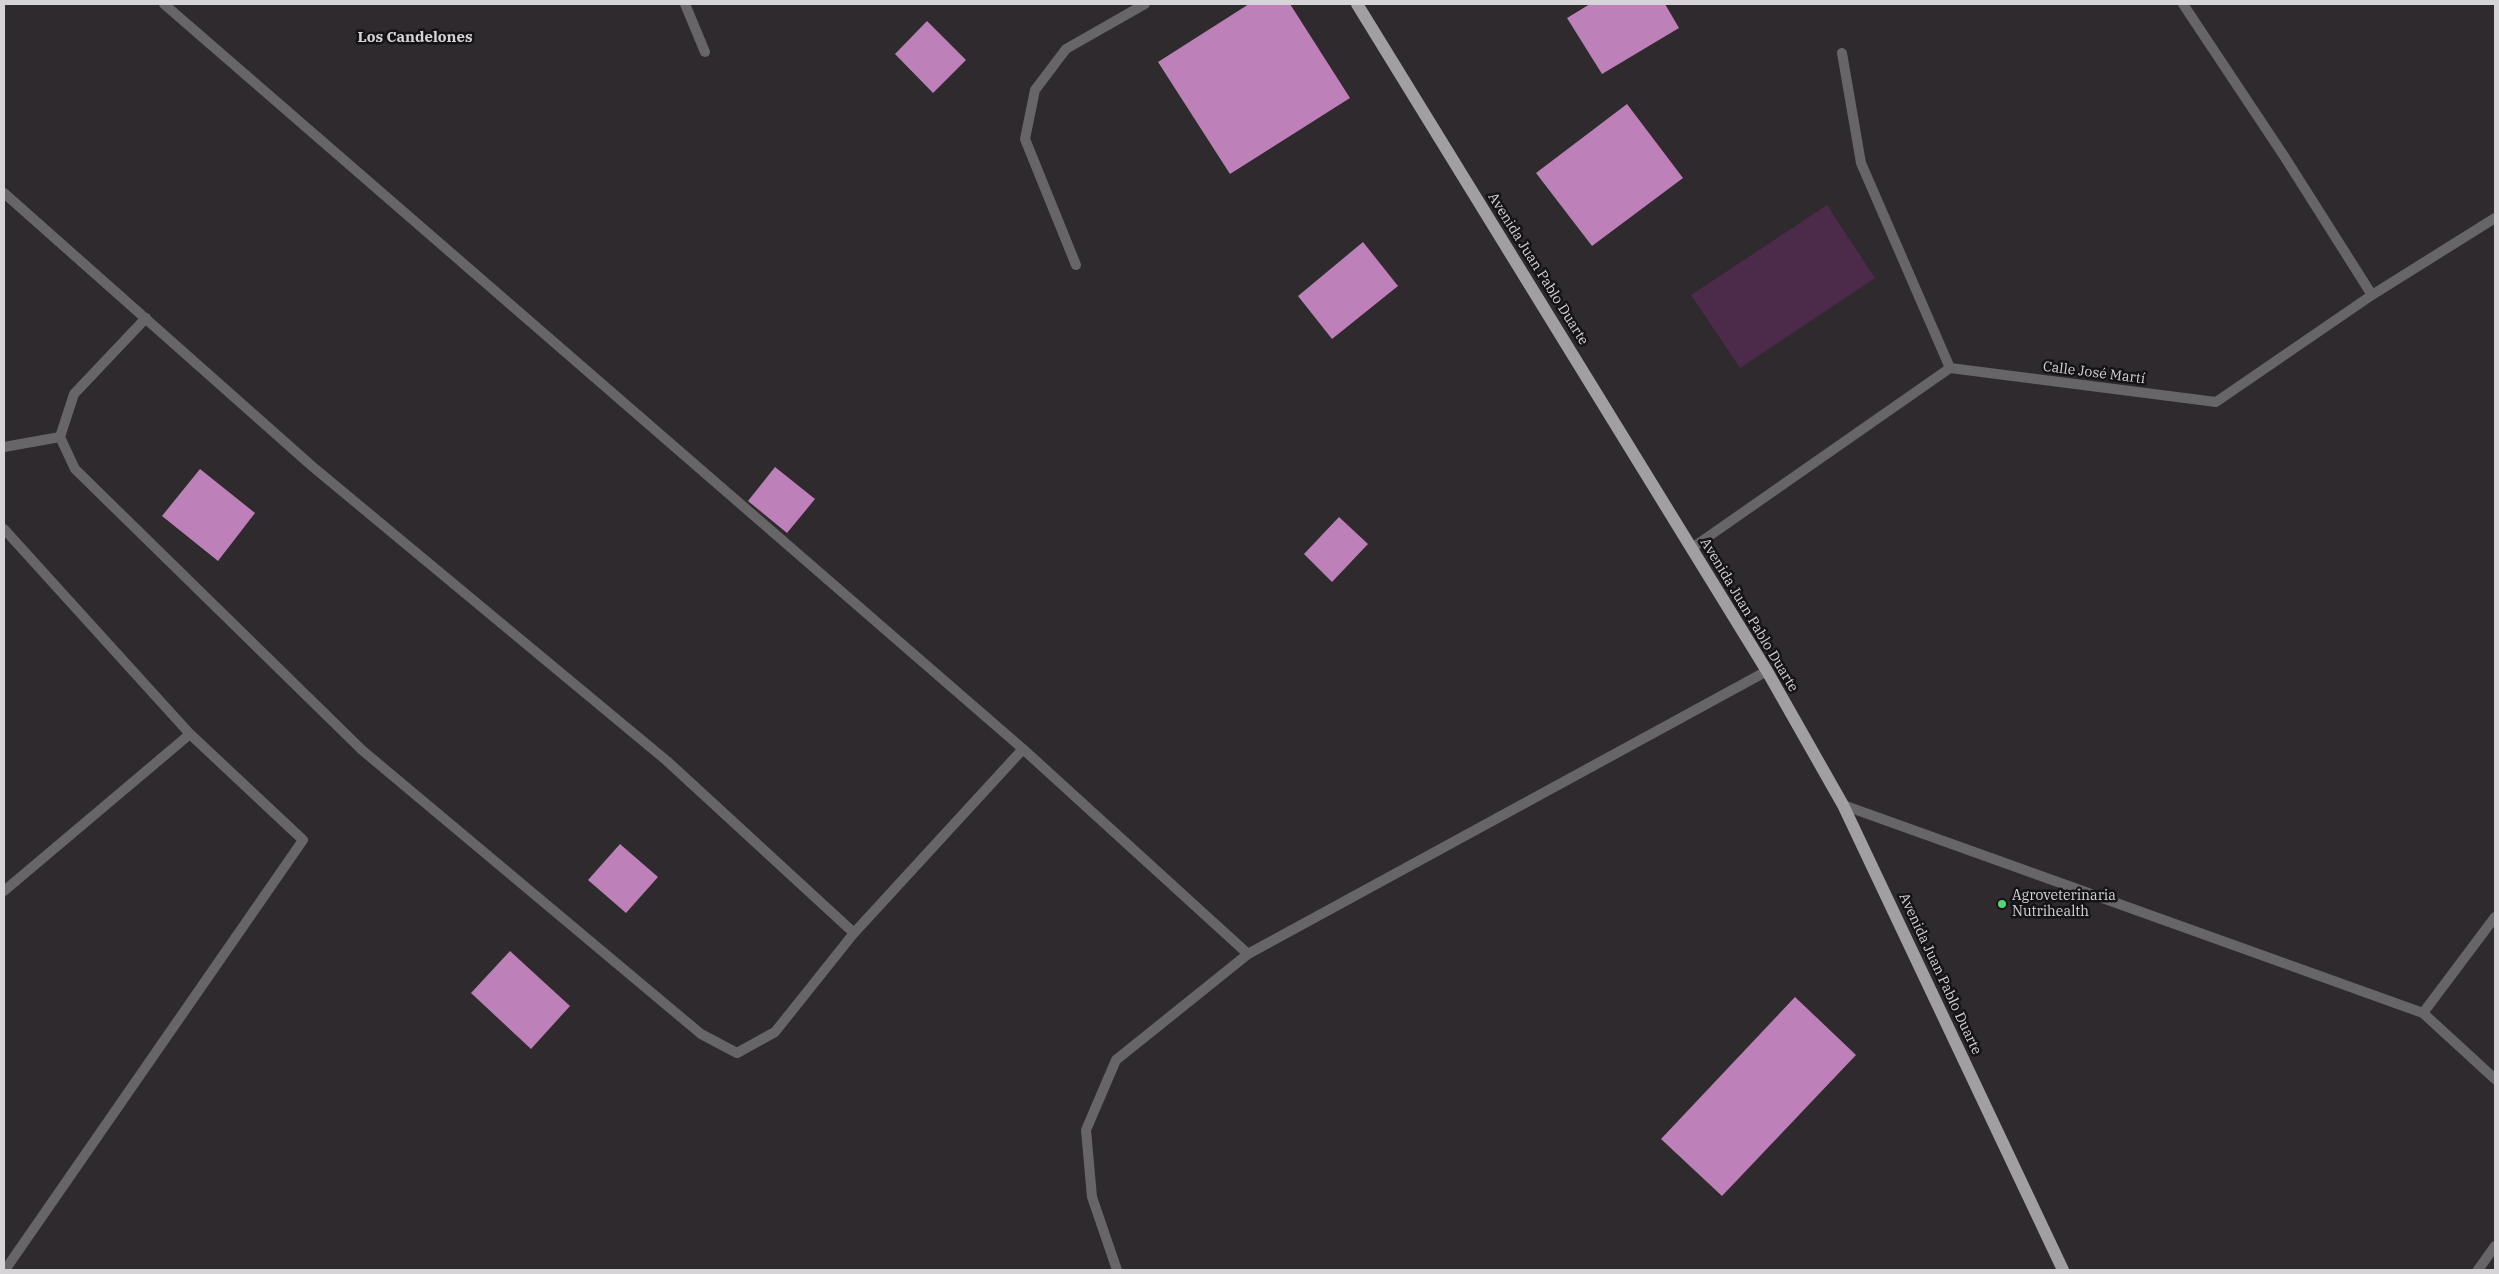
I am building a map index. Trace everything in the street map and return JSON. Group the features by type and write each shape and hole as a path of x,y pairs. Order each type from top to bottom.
{"main road":[{"name":"Avenida Juan Pablo Duarte","path":"1358,4 1767,671 1843,805 2063,1270"}],"street":[{"path":"164,4 1023,749 1248,954"},
{"path":"685,4 705,52"},
{"path":"1076,265 1025,138 1035,90 1066,49 1144,4"},
{"path":"2182,4 2284,156 2372,296"},
{"path":"1692,548 1950,368 1861,163 1842,53"},
{"path":"4,193 313,467 667,762 854,933"},
{"name":"Calle José Martí","path":"1950,368 2216,402 2372,296 2495,218"},
{"path":"146,318 74,394 60,437 75,469 362,750 701,1034 737,1053 775,1032 854,933 1023,749"},
{"path":"4,447 60,437"},
{"path":"4,529 190,734 303,840 5,1270"},
{"path":"1117,1270 1092,1197 1086,1130 1116,1060 1248,954 1767,671"},
{"path":"4,891 190,734"},
{"path":"1843,805 2423,1014 2495,1079"},
{"path":"2423,1014 2495,917"},
{"path":"2478,1270 2495,1246"}],"shaded area":[{"path":"1827,205 1875,278 1740,368 1691,295"}],"building":[{"path":"1249,4 1290,4 1350,98 1230,174 1158,62"},
{"path":"1590,4 1665,4 1679,28 1602,74 1567,18"},
{"path":"927,21 966,60 933,93 895,54"},
{"path":"1627,104 1683,178 1592,246 1536,173"},
{"path":"1363,242 1398,286 1332,339 1298,296"},
{"path":"775,467 815,499 787,533 748,501"},
{"path":"200,469 255,513 218,561 162,516"},
{"path":"1339,517 1368,544 1332,582 1304,554"},
{"path":"620,844 658,877 626,913 588,880"},
{"path":"510,951 570,1006 531,1049 471,993"},
{"path":"1795,997 1856,1055 1722,1196 1661,1139"}],"place":[{"name":"Agroveterinaria Nutrihealth","path":"2002,904"}],"district":[{"name":"Los Candelones","path":"415,38"}]}
